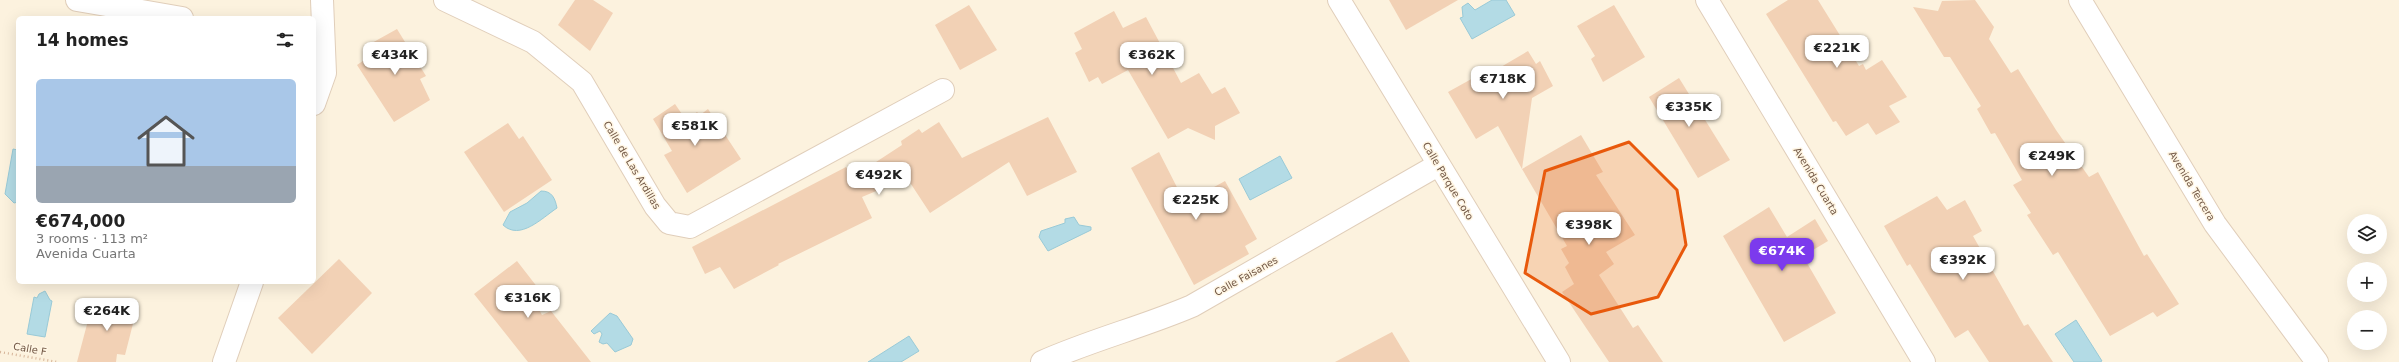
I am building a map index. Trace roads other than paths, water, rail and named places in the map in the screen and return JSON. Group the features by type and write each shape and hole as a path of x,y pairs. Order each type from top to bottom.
{"street":[{"path":"77,0 170,16"},
{"path":"316,98 325,73 319,42 322,0"},
{"name":"Calle de Las Ardillas","path":"445,0 475,6 533,42 582,82 655,206 669,223 690,227 943,90"},
{"name":"Calle Parque Coto","path":"1339,0 1438,165 1560,362"},
{"name":"Avenida Cuarta","path":"1707,0 1924,362"},
{"name":"Avenida Tercera","path":"2080,0 2215,224 2317,362"},
{"name":"Calle Faisanes","path":"1042,362 1078,346 1149,324 1192,306 1438,165"},
{"path":"224,362 251,284"}],"water":[{"path":"1492,0 1506,0 1515,15 1472,39 1460,18 1463,17 1462,7 1468,3 1475,10"},
{"path":"13,149 16,150 16,202 14,203 5,194"},
{"path":"1280,156 1292,178 1250,200 1239,179"},
{"path":"541,191 548,192 552,196 557,208 538,222 524,229 510,229 503,225 510,212 527,203"},
{"path":"1074,217 1079,225 1091,227 1091,230 1048,251 1039,237 1041,231 1065,223 1065,219"},
{"path":"45,291 52,301 45,337 27,334 34,297 37,298 39,294"},
{"path":"610,313 617,316 633,339 631,345 615,352 607,343 603,344 599,342 602,334 600,331 594,334 591,331"},
{"path":"2076,320 2102,361 2074,362 2055,334"},
{"path":"909,336 919,351 901,362 868,362"}]}
